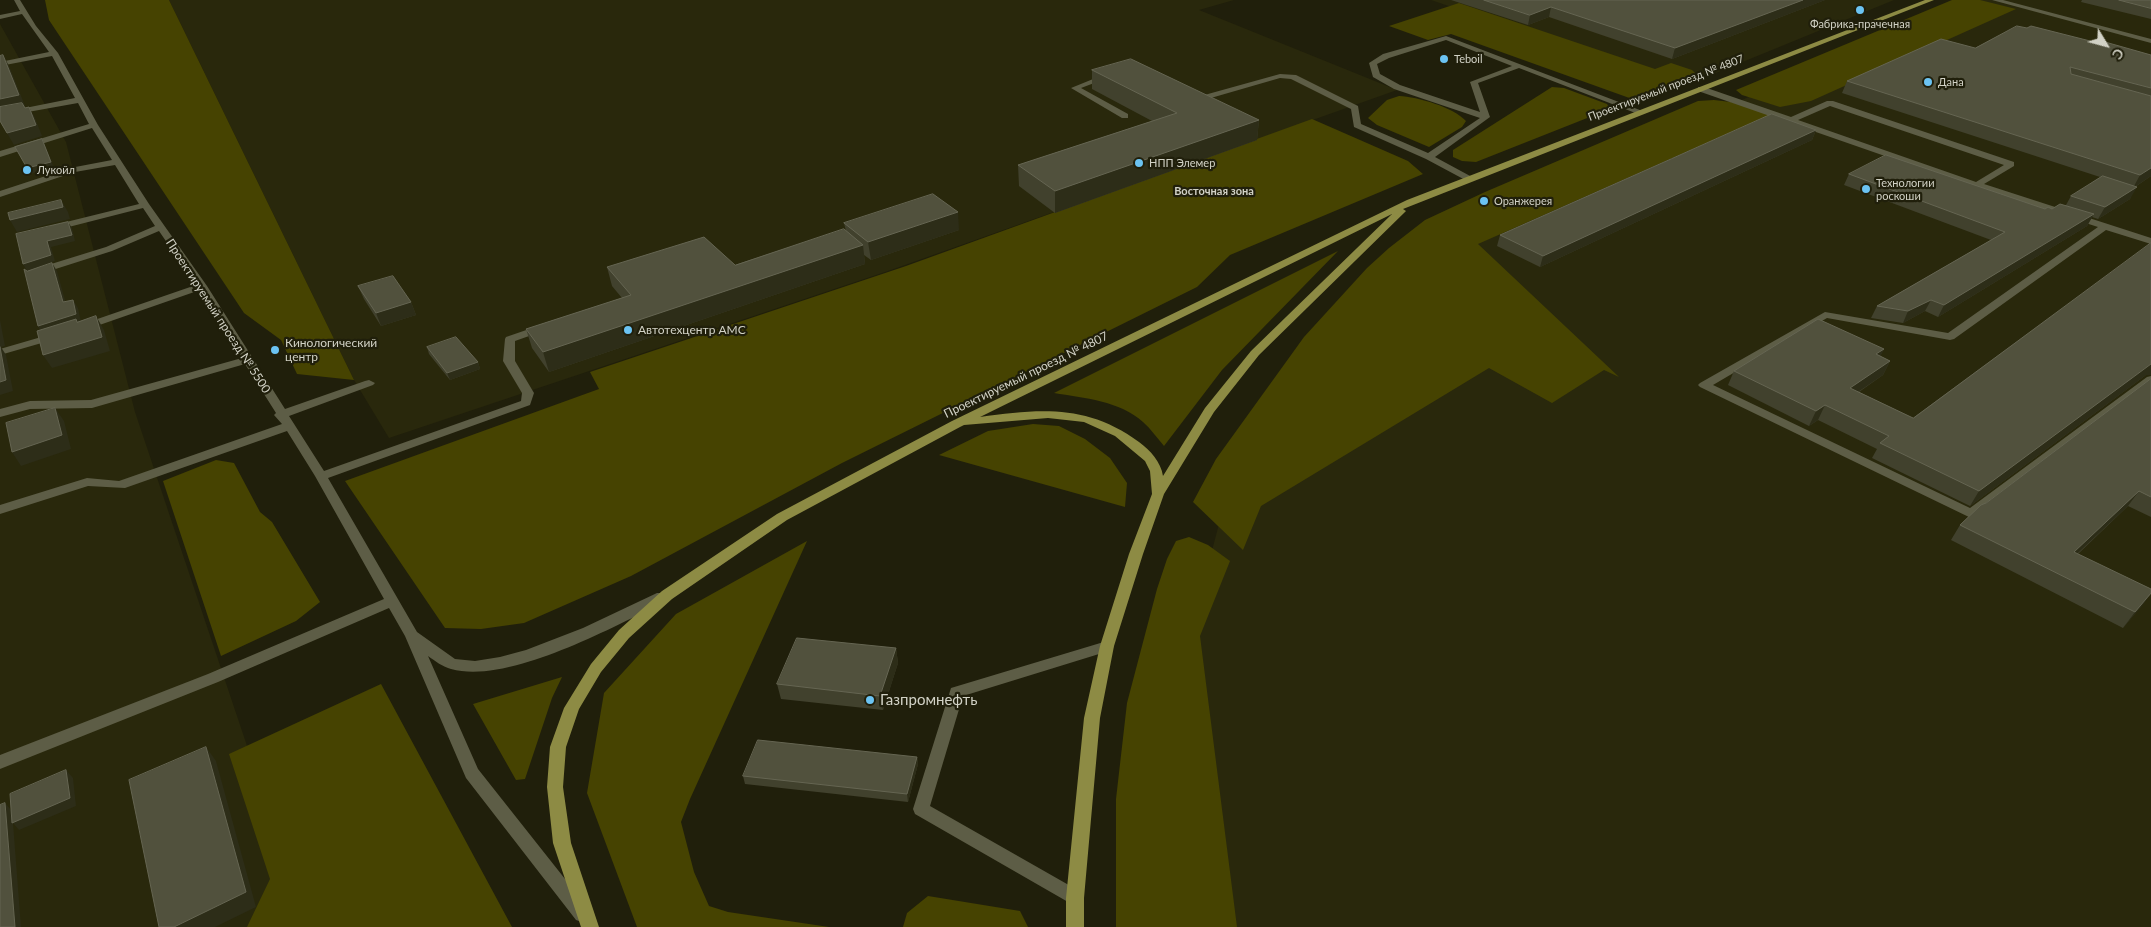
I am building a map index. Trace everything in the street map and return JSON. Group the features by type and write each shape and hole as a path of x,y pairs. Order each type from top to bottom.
{"main road":[{"name":"Проектируемый проезд № 4807","path":"588,922 562,843 555,787 558,747 572,708 596,668 624,634 667,595 782,517 956,424 1410,202 1931,0"},
{"name":"Проектируемый проезд № 4807","path":"1075,927 1075,898 1092,718 1107,646 1136,554 1158,494 1209,411 1255,353 1410,202"},
{"path":"956,424 1024,414 1055,414 1087,419 1119,433 1150,459 1156,471 1158,494"}],"street":[{"name":"Проектируемый проезд № 5500","path":"18,0 24,12 52,51 94,125 145,205 202,286 280,415 321,476 412,636 472,773 588,922"},
{"path":"1995,0 2151,41"},
{"path":"0,17 24,12"},
{"path":"1486,118 1397,87 1376,75 1373,63 1386,56 1446,38 1641,112"},
{"path":"0,58 52,51"},
{"path":"0,64 52,51"},
{"path":"1486,118 1474,82 1520,66"},
{"path":"1120,74 1091,81 1075,88 1125,116"},
{"path":"1189,96 1198,100 1280,76 1293,77 1355,108 1357,124 1429,157 1469,179"},
{"path":"1701,89 1977,185 2151,241"},
{"path":"0,115 80,100"},
{"path":"1792,120 1830,103 2011,164 1977,185"},
{"path":"1429,157 1486,118"},
{"path":"0,154 94,125"},
{"path":"0,194 73,170 118,162"},
{"path":"40,231 145,205"},
{"path":"2106,226 1950,337 1825,315 1704,385 1971,514 2151,378"},
{"path":"32,274 109,249 161,227"},
{"path":"0,352 66,333 202,286"},
{"path":"321,476 526,403 528,393 509,360 510,339 553,325"},
{"path":"0,414 30,405 92,404 247,360"},
{"path":"280,415 369,383"},
{"path":"0,510 86,482 120,485 288,426"},
{"name":"Проектируемый проезд № 5500","path":"412,636 453,664 470,665 506,662 526,657 548,648 667,595"},
{"path":"0,762 212,678 393,601"},
{"path":"1075,898 921,809 956,692 1107,646"}],"shaded area":[{"path":"45,0 169,0 354,380 297,374 281,340 244,313 49,20"},
{"path":"169,0 1234,0 1199,10 1397,90 888,271 389,438 354,380"},
{"path":"1431,0 1894,0 1684,86"},
{"path":"1952,0 1980,0 2016,9 1811,101 1780,107 1742,95 1736,90"},
{"path":"1967,0 2151,0 2151,927 1146,927 1138,831 1229,486 1413,280 1537,191"},
{"path":"1459,3 1655,69 1671,63 1692,70 1698,76 1635,100 1451,34 1428,40 1389,26"},
{"path":"0,24 66,142 135,412 287,865 298,927 0,927"},
{"path":"1552,87 1564,88 1607,104 1610,109 1476,162 1462,161 1453,157 1453,150"},
{"path":"1399,96 1416,98 1444,107 1466,121 1462,127 1429,147 1377,125 1368,118 1387,100"},
{"path":"1698,101 1731,102 1775,116 1761,119 1478,244 1619,377 1604,370 1552,403 1489,368 1261,506 1243,550 1193,502 1216,459 1304,337 1367,268 1425,220 1485,192"},
{"path":"1312,119 1408,161 1423,174 1230,255 1197,287 842,463 631,576 524,623 481,629 445,628 345,481 599,389 590,372 906,266"},
{"path":"1338,251 1222,370 1164,446 1143,422 1124,409 1089,399 1054,393"},
{"path":"1033,424 1059,426 1085,439 1110,458 1127,483 1125,507 939,455 988,431"},
{"path":"216,460 234,463 260,512 272,522 320,602 296,621 221,656 163,481"},
{"path":"1189,537 1208,545 1230,561 1200,636 1237,927 1116,927 1116,799 1127,703 1157,589 1167,559 1176,541"},
{"path":"807,541 681,822 694,872 709,906 728,912 829,927 637,927 587,793 604,693 676,614"},
{"path":"562,677 552,698 525,779 516,780 473,704"},
{"path":"381,684 512,927 247,927 270,879 229,754"},
{"path":"928,896 1020,911 1028,927 903,927 907,913"}],"building":[{"path":"1484,0 1803,0 1675,48 1551,7 1530,15"},
{"path":"2119,0 2151,0 2151,8"},
{"path":"2017,26 2027,28 2031,26 2102,44 2105,42 2151,55 2151,88 2070,67 2071,74 2151,96 2151,168 2140,175 1847,81 1941,39 1975,48"},
{"path":"3,55 19,95 0,99 0,56"},
{"path":"1131,59 1259,120 1055,191 1018,165 1177,113 1092,70"},
{"path":"22,103 25,108 29,107 36,125 7,133 0,121 0,107"},
{"path":"1772,114 1816,130 1543,256 1500,235 1671,159"},
{"path":"42,139 51,162 27,168 15,147"},
{"path":"1886,155 2045,209 2048,207 2052,209 2060,204 2094,214 1944,305 1931,300 1908,311 1877,306 2005,232 1849,174"},
{"path":"2103,176 2137,187 2105,207 2071,196"},
{"path":"933,194 958,212 868,242 844,223"},
{"path":"61,200 63,207 10,220 8,213"},
{"path":"68,222 72,235 47,241 51,255 23,264 16,234"},
{"path":"844,229 863,245 543,352 526,329 631,295 607,267 704,237 735,265"},
{"path":"2151,243 2151,364 1979,491 1880,443 1889,436 1825,405 1816,411 1734,371 1818,319 1884,349 1876,354 1890,361 1850,388 1913,418"},
{"path":"52,263 63,302 73,300 76,314 38,326 24,269 27,271"},
{"path":"393,276 411,302 376,313 358,286"},
{"path":"96,316 102,337 43,355 37,331 76,319 77,322"},
{"path":"456,337 478,362 447,373 427,347"},
{"path":"0,347 6,380 0,382"},
{"path":"2151,379 2151,497 2139,491 2074,552 2151,589 2151,593 2135,612 1960,525 1981,505"},
{"path":"55,408 62,435 12,452 6,423"},
{"path":"797,638 896,648 880,696 777,684"},
{"path":"758,740 917,757 907,794 743,776"},
{"path":"206,747 246,892 174,927 159,927 129,780"},
{"path":"66,770 70,798 12,823 10,794"},
{"path":"5,803 15,927 0,927 0,805"}],"place":[{"name":"Фабрика-прачечная","path":"1860,10"},
{"name":"Teboil","path":"1444,59"},
{"name":"Дана","path":"1928,82"},
{"name":"НПП Элемер","path":"1139,163"},
{"name":"Лукойл","path":"27,170"},
{"name":"Технологии роскоши","path":"1866,189"},
{"name":"Оранжерея","path":"1484,201"},
{"name":"Автотехцентр АМС","path":"628,330"},
{"name":"Кинологический центр","path":"275,350"},
{"name":"Газпромнефть","path":"870,700"}],"district":[{"name":"Восточная зона","path":"1214,191"}]}
